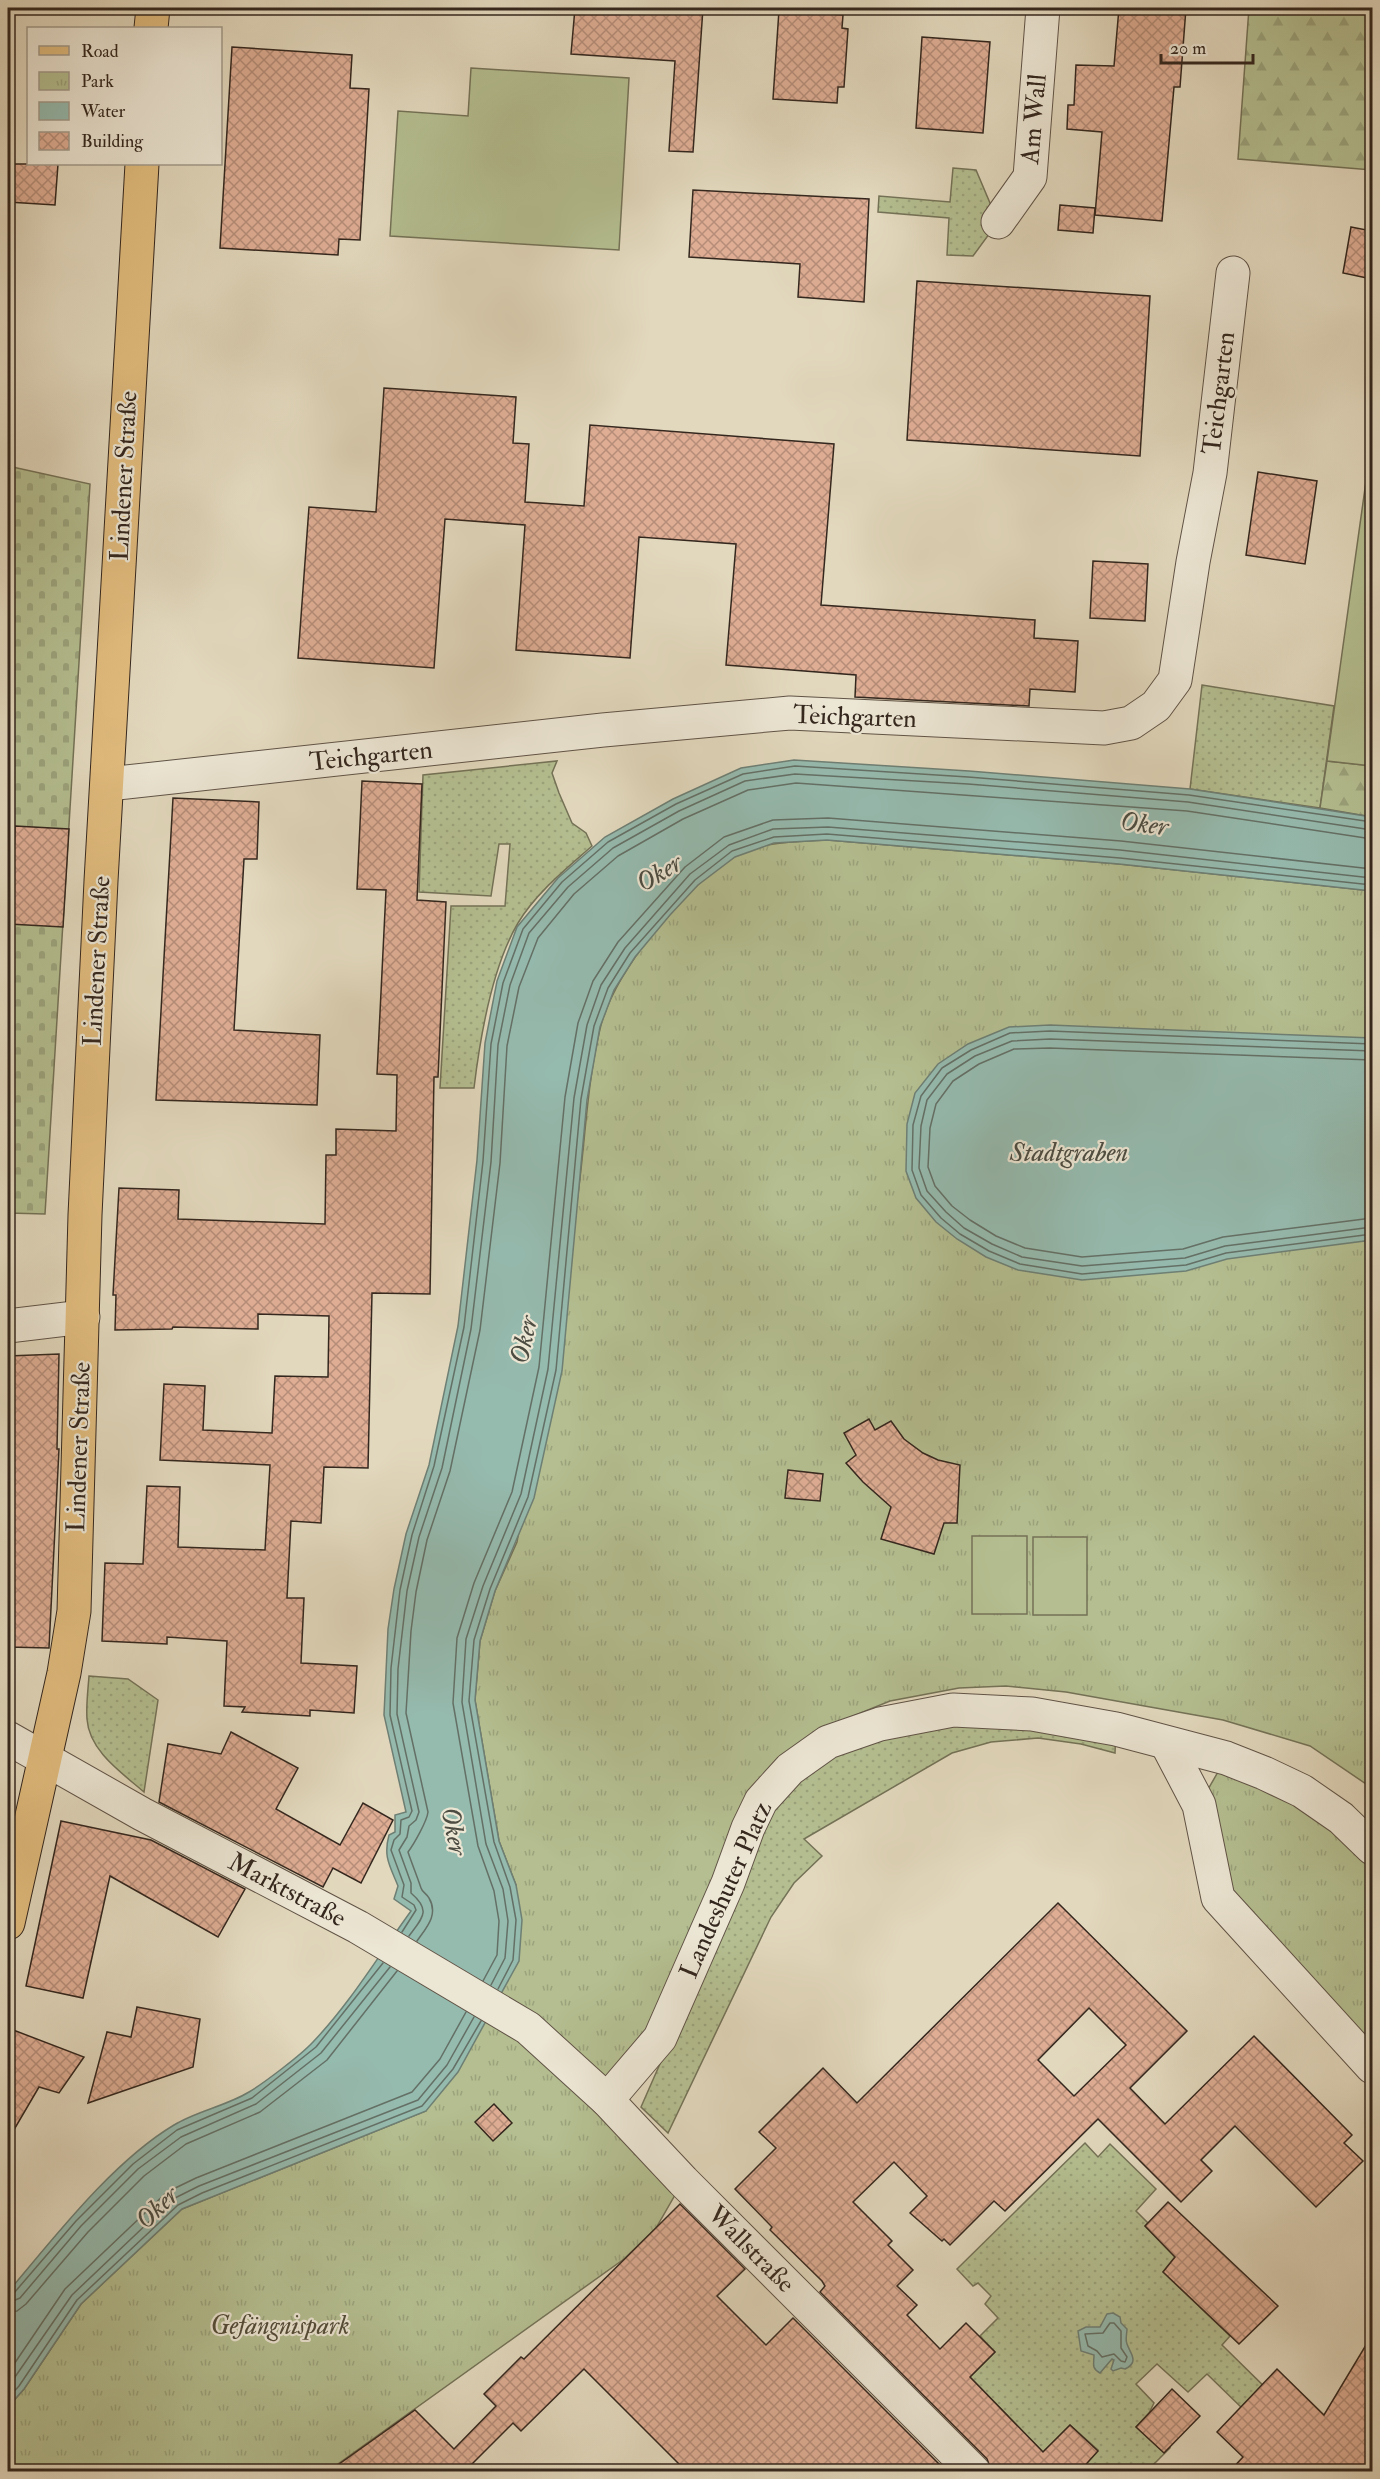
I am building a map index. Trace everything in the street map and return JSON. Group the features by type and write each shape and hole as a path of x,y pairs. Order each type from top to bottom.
{"main road":[{"path":"151,27 153,8"},
{"name":"Lindener Straße","path":"8,1923 64,1673 74,1611 85,1215 142,165"}],"street":[{"name":"Am Wall","path":"998,222 1030,177 1043,8"},
{"name":"Teichgarten","path":"108,784 790,713 1104,728 1131,723 1156,706 1175,680 1193,562 1210,473 1233,273"},
{"path":"8,1326 83,1317"},
{"name":"Landeshuter Platz","path":"607,2100 660,2038 761,1801 790,1769 828,1742 880,1724 952,1710 1032,1714 1116,1729 1226,1758 1302,1791 1341,1818 1372,1848"},
{"name":"Marktstraße","path":"8,1738 45,1757 142,1815 358,1927 528,2028"},
{"path":"1167,1744 1199,1805 1218,1898 1372,2067"},
{"name":"Wallstraße","path":"528,2028 607,2100 683,2181 974,2472"}],"green space":[{"path":"1249,8 1372,8 1372,170 1238,159"},
{"path":"471,68 629,78 619,250 390,236 398,111 468,116"},
{"path":"953,168 976,170 998,222 973,256 947,255 949,218 878,212 879,196 950,202"},
{"path":"1372,438 1372,766 1327,761"},
{"path":"8,466 90,484 45,1214 8,1213"},
{"path":"1202,685 1334,706 1320,808 1190,789"},
{"path":"557,761 552,773 559,793 572,823 586,833 592,846 552,882 525,912 509,941 488,1003 474,1088 440,1088 451,906 505,906 510,844 499,844 491,896 419,892 423,775"},
{"path":"1327,761 1372,766 1372,817 1320,808"},
{"name":"Gefängnispark","path":"827,840 1119,864 1372,891 1372,1788 1310,1746 1223,1720 1066,1692 1006,1686 959,1688 890,1701 816,1731 734,1869 607,2100 683,2181 656,2228 624,2259 328,2471 8,2472 8,2407 24,2389 81,2304 182,2209 426,2111 516,1885 499,1841 475,1700 480,1641 495,1591 517,1542 574,1222 591,1077 600,1029 608,1006 635,957 673,909 714,871 734,857 756,848 779,843"},
{"path":"972,1536 1027,1536 1027,1614 972,1614"},
{"path":"1033,1537 1087,1537 1087,1615 1033,1615"},
{"path":"89,1676 128,1679 158,1700 144,1792 108,1760 89,1731 87,1703"},
{"path":"880,1724 1116,1729 1115,1753 1081,1744 1038,1738 991,1742 952,1753 804,1839 822,1856 794,1883 771,1917 668,2133 641,2107 699,1975 761,1801"},
{"path":"1226,1758 1372,1848 1372,2067 1218,1898 1199,1805"},
{"path":"1085,2143 1098,2157 1110,2144 1156,2189 1136,2211 1148,2223 1145,2226 1175,2257 1163,2272 1230,2336 1222,2345 1279,2401 1284,2449 1207,2374 1188,2392 1157,2364 1136,2384 1154,2403 1149,2413 1136,2427 1159,2448 1172,2435 1170,2448 1147,2471 1079,2471 1098,2450 1070,2425 1043,2452 970,2377 995,2352 980,2336 998,2318 985,2304 991,2296 978,2283 973,2286 957,2269"}],"water":[{"name":"Oker","path":"794,760 969,771 1190,789 1372,817 1372,891 1119,864 827,840 774,843 735,857 698,885 670,915 635,957 614,990 600,1027 587,1100 562,1371 534,1498 495,1591 480,1641 475,1700 499,1841 516,1885 519,1902 522,1920 519,1961 458,2072 426,2111 182,2209 81,2304 24,2389 8,2407 8,2292 64,2225 128,2159 183,2120 249,2092 307,2048 352,1995 411,1911 394,1899 398,1886 387,1856 389,1835 395,1832 395,1815 406,1812 384,1715 388,1629 406,1534 429,1465 458,1326 477,1160 485,1043 497,981 517,927 558,878 605,837 673,799 741,768"},
{"name":"Stadtgraben","path":"1050,1025 1372,1038 1372,1240 1227,1259 1186,1271 1082,1280 1018,1270 986,1257 957,1239 936,1222 916,1198 906,1171 907,1124 915,1093 938,1064 968,1044 1009,1027"},
{"path":"1113,2313 1120,2317 1121,2323 1127,2329 1126,2342 1133,2360 1125,2369 1113,2371 1111,2369 1114,2360 1112,2359 1100,2373 1094,2367 1094,2355 1081,2351 1078,2331 1086,2327 1100,2327 1107,2314"}],"building":[{"path":"575,8 703,8 693,152 669,151 675,61 571,54"},
{"path":"1119,8 1186,8 1180,87 1174,87 1162,221 1095,215 1102,132 1067,129 1068,105 1074,105 1076,65 1114,66"},
{"path":"779,10 843,15 842,28 848,29 844,87 838,87 837,103 773,99"},
{"path":"922,37 990,42 983,133 916,128"},
{"path":"232,47 352,55 350,88 369,89 360,240 339,239 338,255 220,248"},
{"path":"8,164 58,165 55,205 8,202"},
{"path":"693,190 869,199 864,302 798,297 800,264 689,257"},
{"path":"1060,205 1095,208 1093,233 1058,230"},
{"path":"1351,227 1372,231 1372,279 1343,273"},
{"path":"917,281 1150,296 1140,456 907,440"},
{"path":"384,388 516,397 513,443 529,444 525,502 584,506 590,425 834,444 821,605 1035,620 1034,638 1078,641 1075,692 1030,689 1029,706 855,697 856,675 726,665 736,544 639,537 630,658 516,650 525,525 445,519 434,668 298,658 309,507 376,512"},
{"path":"1258,472 1317,481 1305,564 1246,555"},
{"path":"1093,561 1148,564 1145,621 1090,618"},
{"path":"362,781 422,784 417,900 446,902 438,1077 434,1077 430,1294 372,1293 368,1468 324,1467 321,1523 291,1521 287,1598 304,1598 301,1663 357,1666 354,1713 310,1710 310,1716 242,1712 245,1707 224,1706 227,1641 167,1637 167,1644 102,1641 105,1563 143,1564 147,1486 180,1487 178,1547 265,1550 270,1465 160,1460 164,1384 205,1386 203,1430 272,1433 275,1376 328,1377 329,1316 258,1314 258,1329 173,1327 172,1329 115,1330 116,1295 113,1295 119,1188 179,1190 178,1219 325,1224 326,1155 336,1155 336,1129 396,1131 397,1075 377,1074 386,890 357,889"},
{"path":"173,798 259,802 257,859 244,859 234,1030 320,1035 317,1105 156,1100"},
{"path":"15,826 69,829 63,927 9,924"},
{"path":"59,1354 57,1449 59,1449 49,1648 8,1647 8,1470 11,1471 13,1421 8,1421 8,1356"},
{"path":"869,1419 875,1430 891,1421 904,1439 923,1453 938,1460 960,1465 957,1523 944,1523 934,1554 881,1539 891,1507 846,1463 856,1455 844,1433"},
{"path":"788,1470 823,1474 820,1501 785,1498"},
{"path":"231,1732 298,1768 276,1809 340,1845 363,1803 393,1820 361,1883 333,1868 323,1887 159,1802 168,1744 221,1754"},
{"path":"61,1821 151,1840 245,1889 218,1937 110,1876 83,1998 26,1986"},
{"path":"1058,1903 1187,2031 1130,2088 1165,2124 1254,2036 1352,2135 1344,2143 1363,2161 1316,2207 1235,2126 1201,2160 1212,2171 1181,2202 1098,2119 1005,2211 994,2201 950,2245 944,2239 942,2241 910,2213 927,2196 894,2162 853,2202 892,2241 888,2245 913,2270 897,2286 917,2305 907,2315 940,2349 966,2323 995,2352 970,2377 1043,2452 1070,2425 1098,2451 1079,2472 992,2472 987,2459 820,2292 825,2286 822,2281 770,2230 772,2227 735,2189 776,2148 759,2132 823,2068 857,2103","holes":["1089,2008 1126,2045 1074,2096 1038,2060"]},
{"path":"137,2007 200,2019 193,2067 88,2103 107,2032 131,2037"},
{"path":"8,2028 84,2057 59,2093 39,2087 8,2140"},
{"path":"494,2104 512,2123 493,2141 475,2122"},
{"path":"1168,2202 1278,2306 1239,2344 1163,2272 1175,2257 1145,2226"},
{"path":"680,2204 745,2269 717,2296 766,2345 793,2318 947,2472 687,2472 584,2369 521,2431 513,2423 471,2465 478,2472 328,2472 415,2410 454,2449 496,2406 484,2394 521,2357 524,2359"},
{"path":"1372,2335 1372,2472 1229,2472 1243,2457 1217,2432 1277,2369 1324,2415"},
{"path":"1172,2389 1200,2416 1164,2453 1136,2427"}]}
